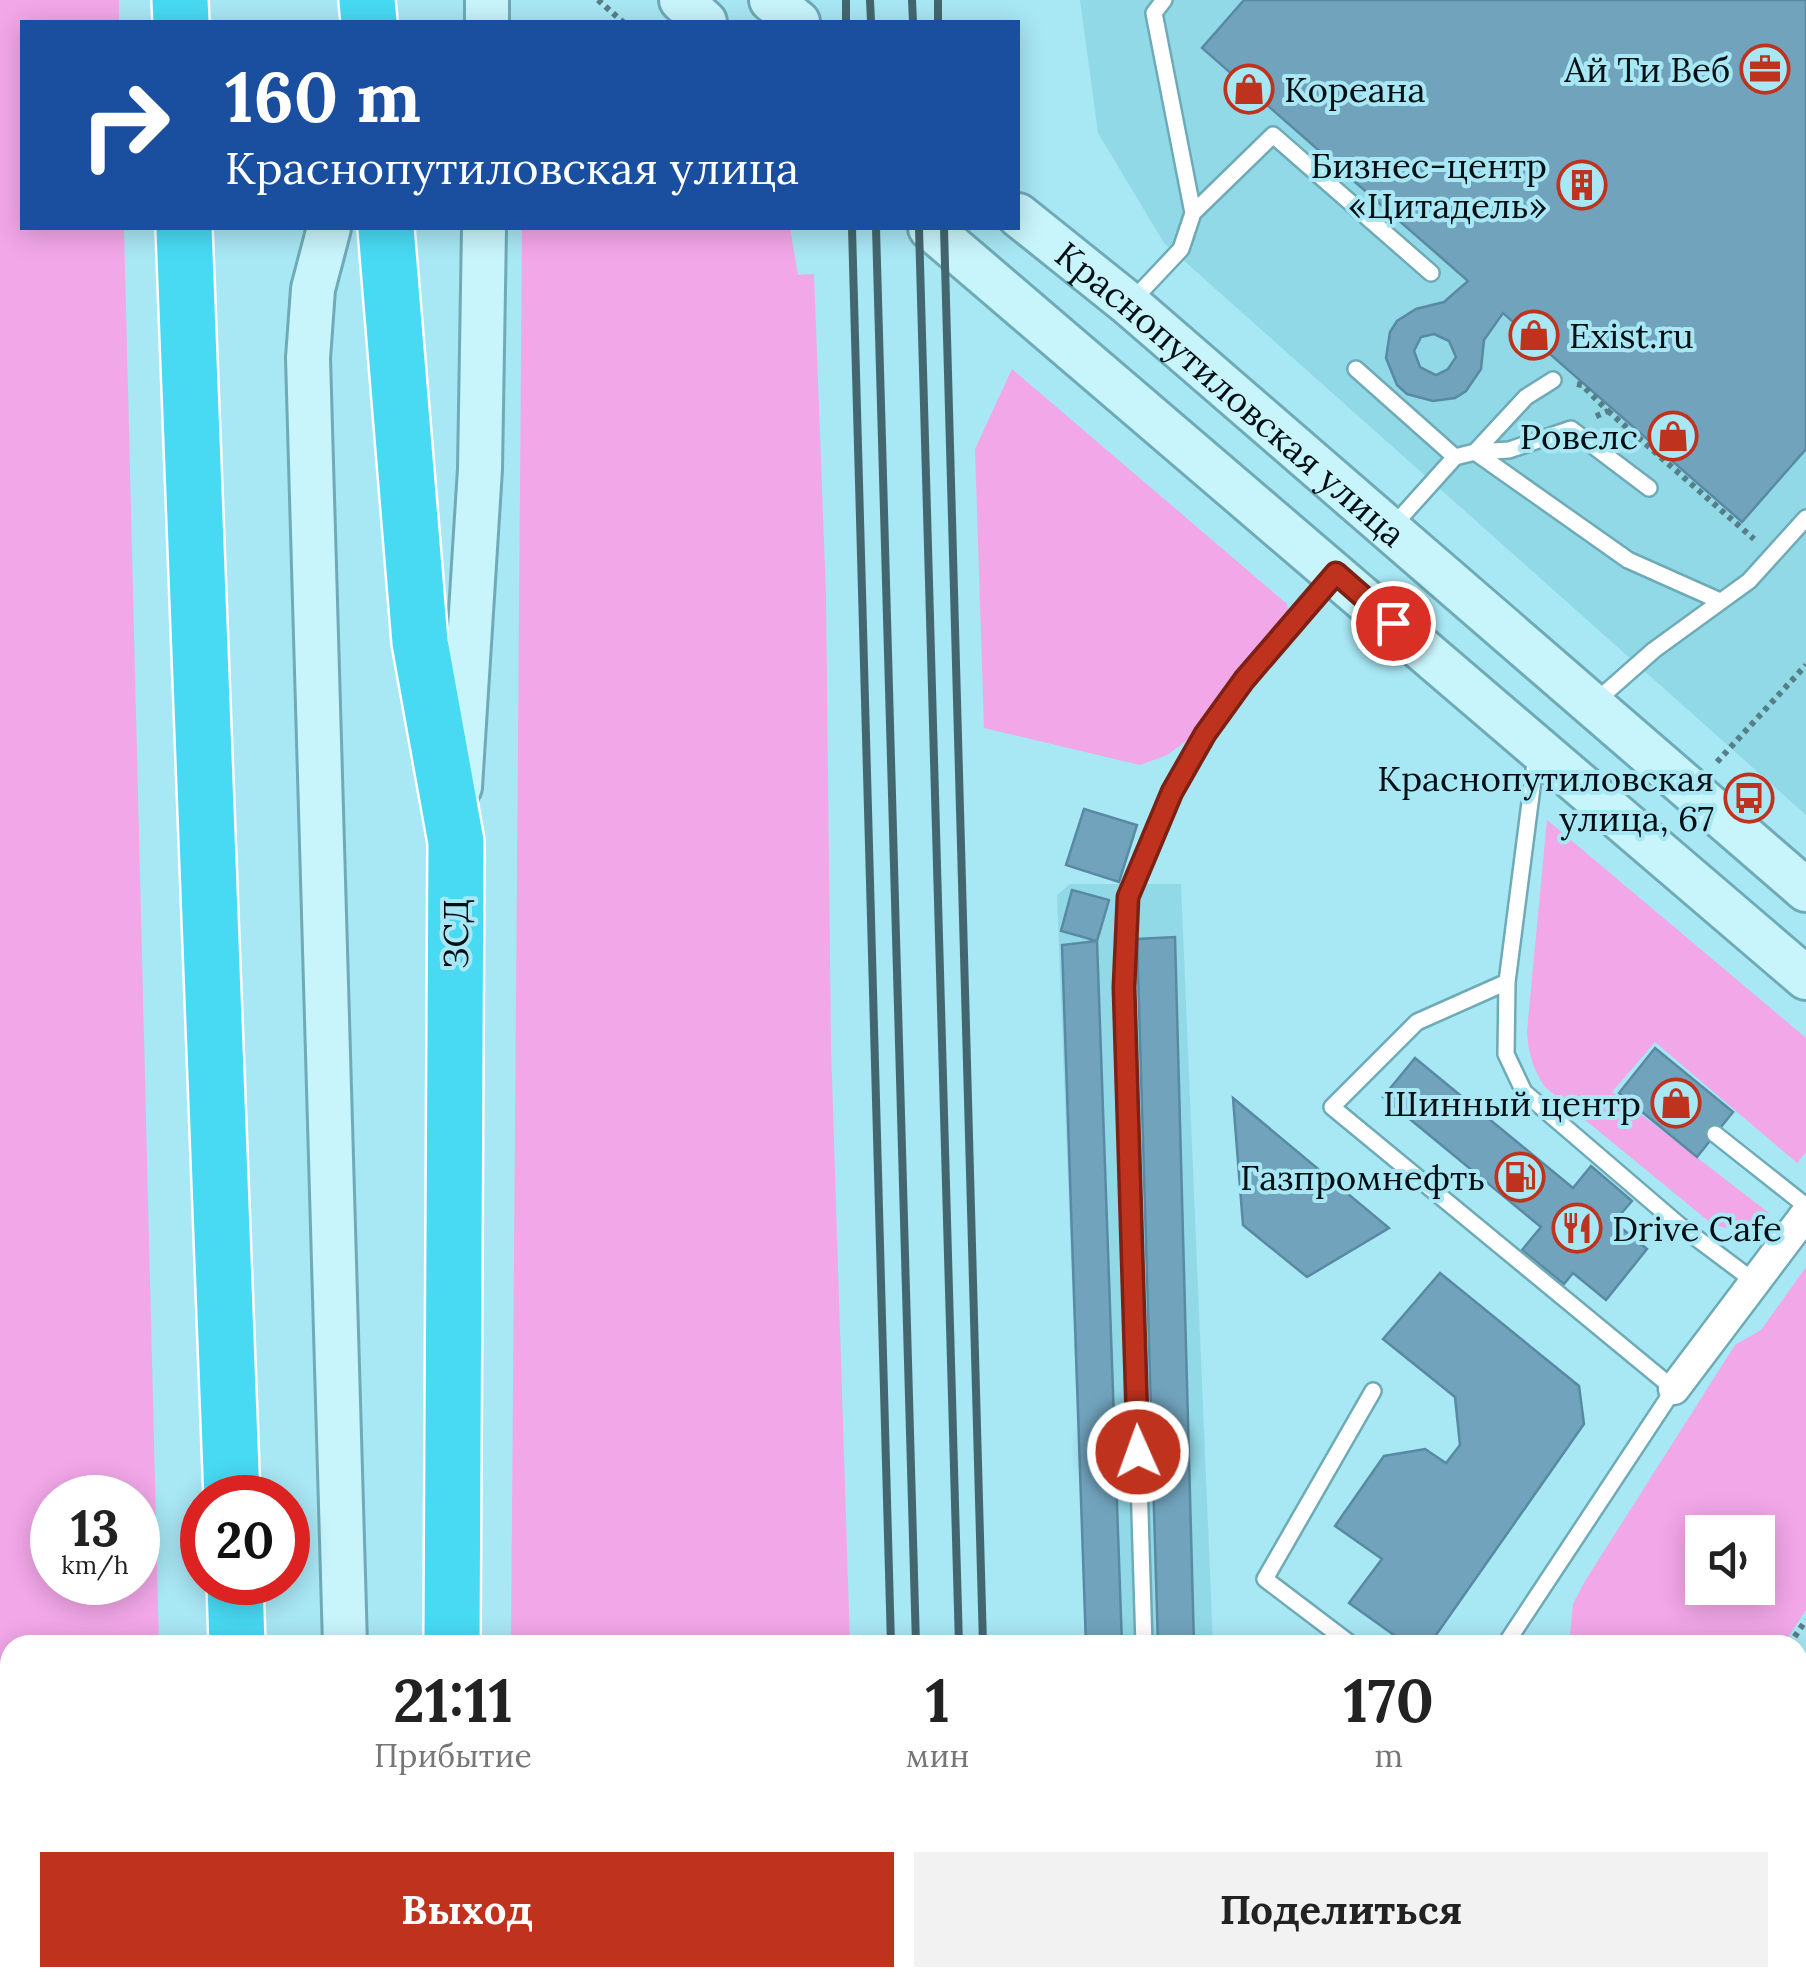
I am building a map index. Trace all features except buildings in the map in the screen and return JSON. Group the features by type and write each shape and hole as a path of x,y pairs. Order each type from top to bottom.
{"highway":[{"path":"184,230 231,1475"},
{"name":"ЗСД","path":"386,230 420,642 456,842 452,1635"},
{"path":"236,1605 237,1635"}],"main road":[{"path":"681,0 702,20"},
{"path":"772,0 796,20"},
{"name":"Краснопутиловская улица","path":"1020,217 1390,528 1806,890"},
{"path":"329,230 313,288 308,358 309,461 345,1635"},
{"path":"456,842 480,468 484,230"},
{"name":"Краснопутиловская улица","path":"932,230 1806,978"}],"street":[{"path":"1674,1389 1806,1214"}],"lane":[{"path":"1164,0 1154,13 1193,213"},
{"path":"1128,304 1181,249 1193,213 1273,135 1431,273"},
{"path":"1356,369 1455,457"},
{"path":"1475,452 1526,397 1553,380"},
{"path":"1390,528 1455,457 1510,450 1571,428 1650,488"},
{"path":"1475,452 1628,560 1720,600"},
{"path":"1592,705 1654,650 1749,580 1806,518"},
{"path":"1144,1635 1124,987 1128,897 1172,792 1205,734 1244,680 1336,573"},
{"path":"1538,747 1507,982 1506,1054 1524,1092 1754,1282"},
{"path":"1507,982 1417,1022 1332,1107 1674,1389 1512,1635"},
{"path":"1715,1134 1806,1206"},
{"path":"1339,1635 1265,1579 1374,1392"}],"path":[{"path":"598,0 621,20"},
{"path":"1608,411 1771,555"},
{"path":"1717,762 1806,665"}],"shaded area":[{"path":"0,0 119,0 119,20 20,20 20,230 124,230 155,1475 30,1475 30,1605 158,1605 159,1635 0,1635"},
{"path":"1080,0 1806,0 1806,815 1164,243 1098,133"},
{"path":"522,230 790,230 798,275 814,274 826,596 831,1047 850,1635 511,1635"},
{"path":"1012,369 1287,604 1289,613 1228,681 1189,739 1167,755 1140,765 984,728 975,449"},
{"path":"1547,820 1806,1038 1806,1152 1797,1163 1655,1042 1612,1092 1769,1213 1756,1223 1736,1229 1712,1224 1545,1087 1537,1074 1527,1031"},
{"path":"1070,884 1181,884 1213,1635 1086,1635 1057,895"},
{"path":"1806,1267 1806,1610 1790,1635 1570,1635 1573,1604 1735,1345 1761,1330"}],"railway":[{"path":"846,0 846,20"},
{"path":"870,0 871,20"},
{"path":"912,0 913,20"},
{"path":"938,0 938,20"},
{"path":"852,230 891,1635"},
{"path":"876,230 916,1635"},
{"path":"919,230 959,1635"},
{"path":"944,230 983,1635"}],"place":[{"name":"Ай Ти Веб","path":"1765,69"},
{"name":"Кореана","path":"1249,89"},
{"name":"Бизнес-центр «Цитадель»","path":"1582,185"},
{"name":"Exist.ru","path":"1534,335"},
{"name":"Ровелс","path":"1673,436"},
{"name":"Краснопутиловская улица, 67","path":"1749,798"},
{"name":"Шинный центр","path":"1676,1103"},
{"name":"Газпромнефть","path":"1520,1177"},
{"name":"Drive Cafe","path":"1577,1228"}],"route":[{"path":"1138,1452 1124,987 1128,897 1172,792 1205,734 1244,680 1336,573 1393,623"}]}
